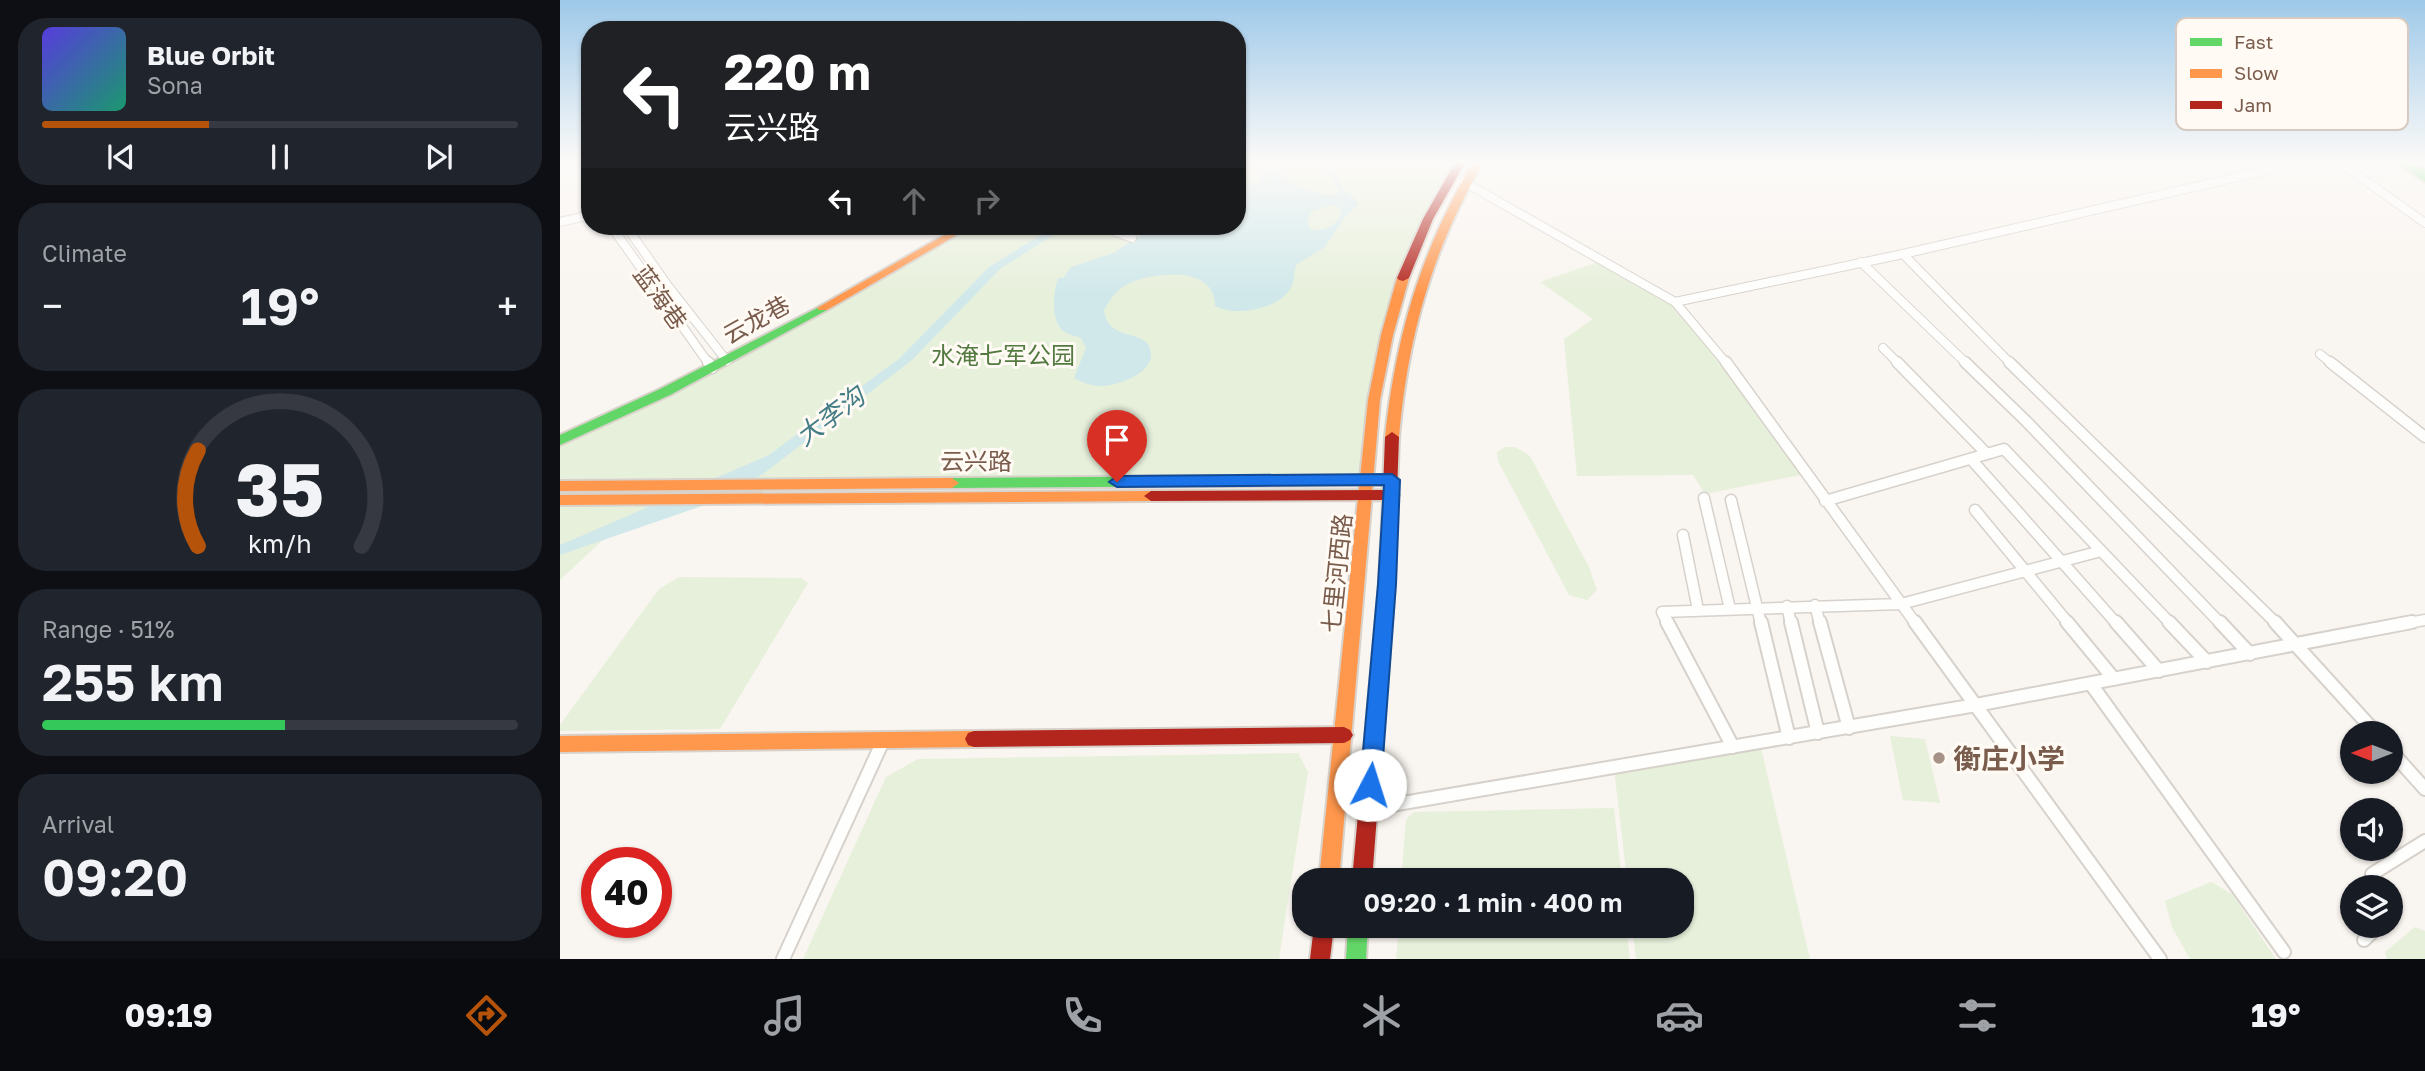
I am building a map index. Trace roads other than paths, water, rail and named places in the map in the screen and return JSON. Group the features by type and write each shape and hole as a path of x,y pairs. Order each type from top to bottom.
{"street":[{"name":"七里河西路","path":"1330,868 1374,400 1386,335 1401,282 1424,221 1433,206"},
{"name":"七里河西路","path":"1363,868 1387,584 1397,391 1411,314 1432,249 1453,206"},
{"path":"1504,206 1675,302 1728,365 2160,959"},
{"path":"1675,302 2113,206"},
{"path":"2401,206 2425,223"},
{"path":"560,222 581,217"},
{"name":"蓝海巷","path":"617,235 712,368"},
{"name":"蓝海巷","path":"632,235 667,285 727,361"},
{"name":"云龙巷","path":"560,440 631,410 727,361 951,235"},
{"path":"1124,235 1132,238"},
{"path":"1903,254 2051,405 2297,645 2365,721"},
{"path":"1861,262 2026,421 2250,654"},
{"path":"1882,348 1987,454"},
{"path":"2320,354 2425,437"},
{"path":"1825,501 2004,449 2207,662"},
{"path":"1971,459 2159,671"},
{"name":"云兴路","path":"560,486 1392,480"},
{"name":"云兴路","path":"560,500 1392,495"},
{"path":"1704,498 1730,609"},
{"path":"1731,500 1789,738"},
{"path":"1975,510 2114,680"},
{"path":"1683,535 1698,610"},
{"path":"1733,747 1662,612 1901,604 2101,551"},
{"path":"1815,605 1849,728"},
{"path":"1787,606 1818,733"},
{"path":"1368,809 1849,728 2425,620"},
{"path":"2091,684 2284,952"},
{"path":"560,744 1343,735"},
{"path":"783,959 883,741"},
{"path":"2403,764 2425,789"},
{"path":"2373,875 2425,841"},
{"path":"1320,959 1323,938"},
{"path":"1356,959 1357,938"}],"water":[{"path":"1246,206 1328,206 1311,212 1307,222 1311,230 1329,227 1335,223 1341,215 1340,207 1334,206 1357,206 1345,217 1325,247 1296,265 1293,282 1285,295 1267,306 1234,311 1215,306 1212,293 1205,284 1182,275 1154,276 1126,285 1115,294 1104,310 1107,321 1120,332 1143,340 1149,345 1150,360 1140,373 1132,377 1115,384 1096,386 1074,378 1086,348 1081,338 1060,328 1055,315 1054,299 1058,278 1063,278 1071,267 1113,253 1141,235 1246,235"},
{"name":"大李沟","path":"1041,235 1053,235 1000,269 912,360 763,474 722,499 560,555 560,545 769,455 900,358 989,267"}],"place":[{"name":"衡庄小学","path":"1939,758"}],"park label":[{"name":"水淹七军公园","path":"1003,354"}]}
